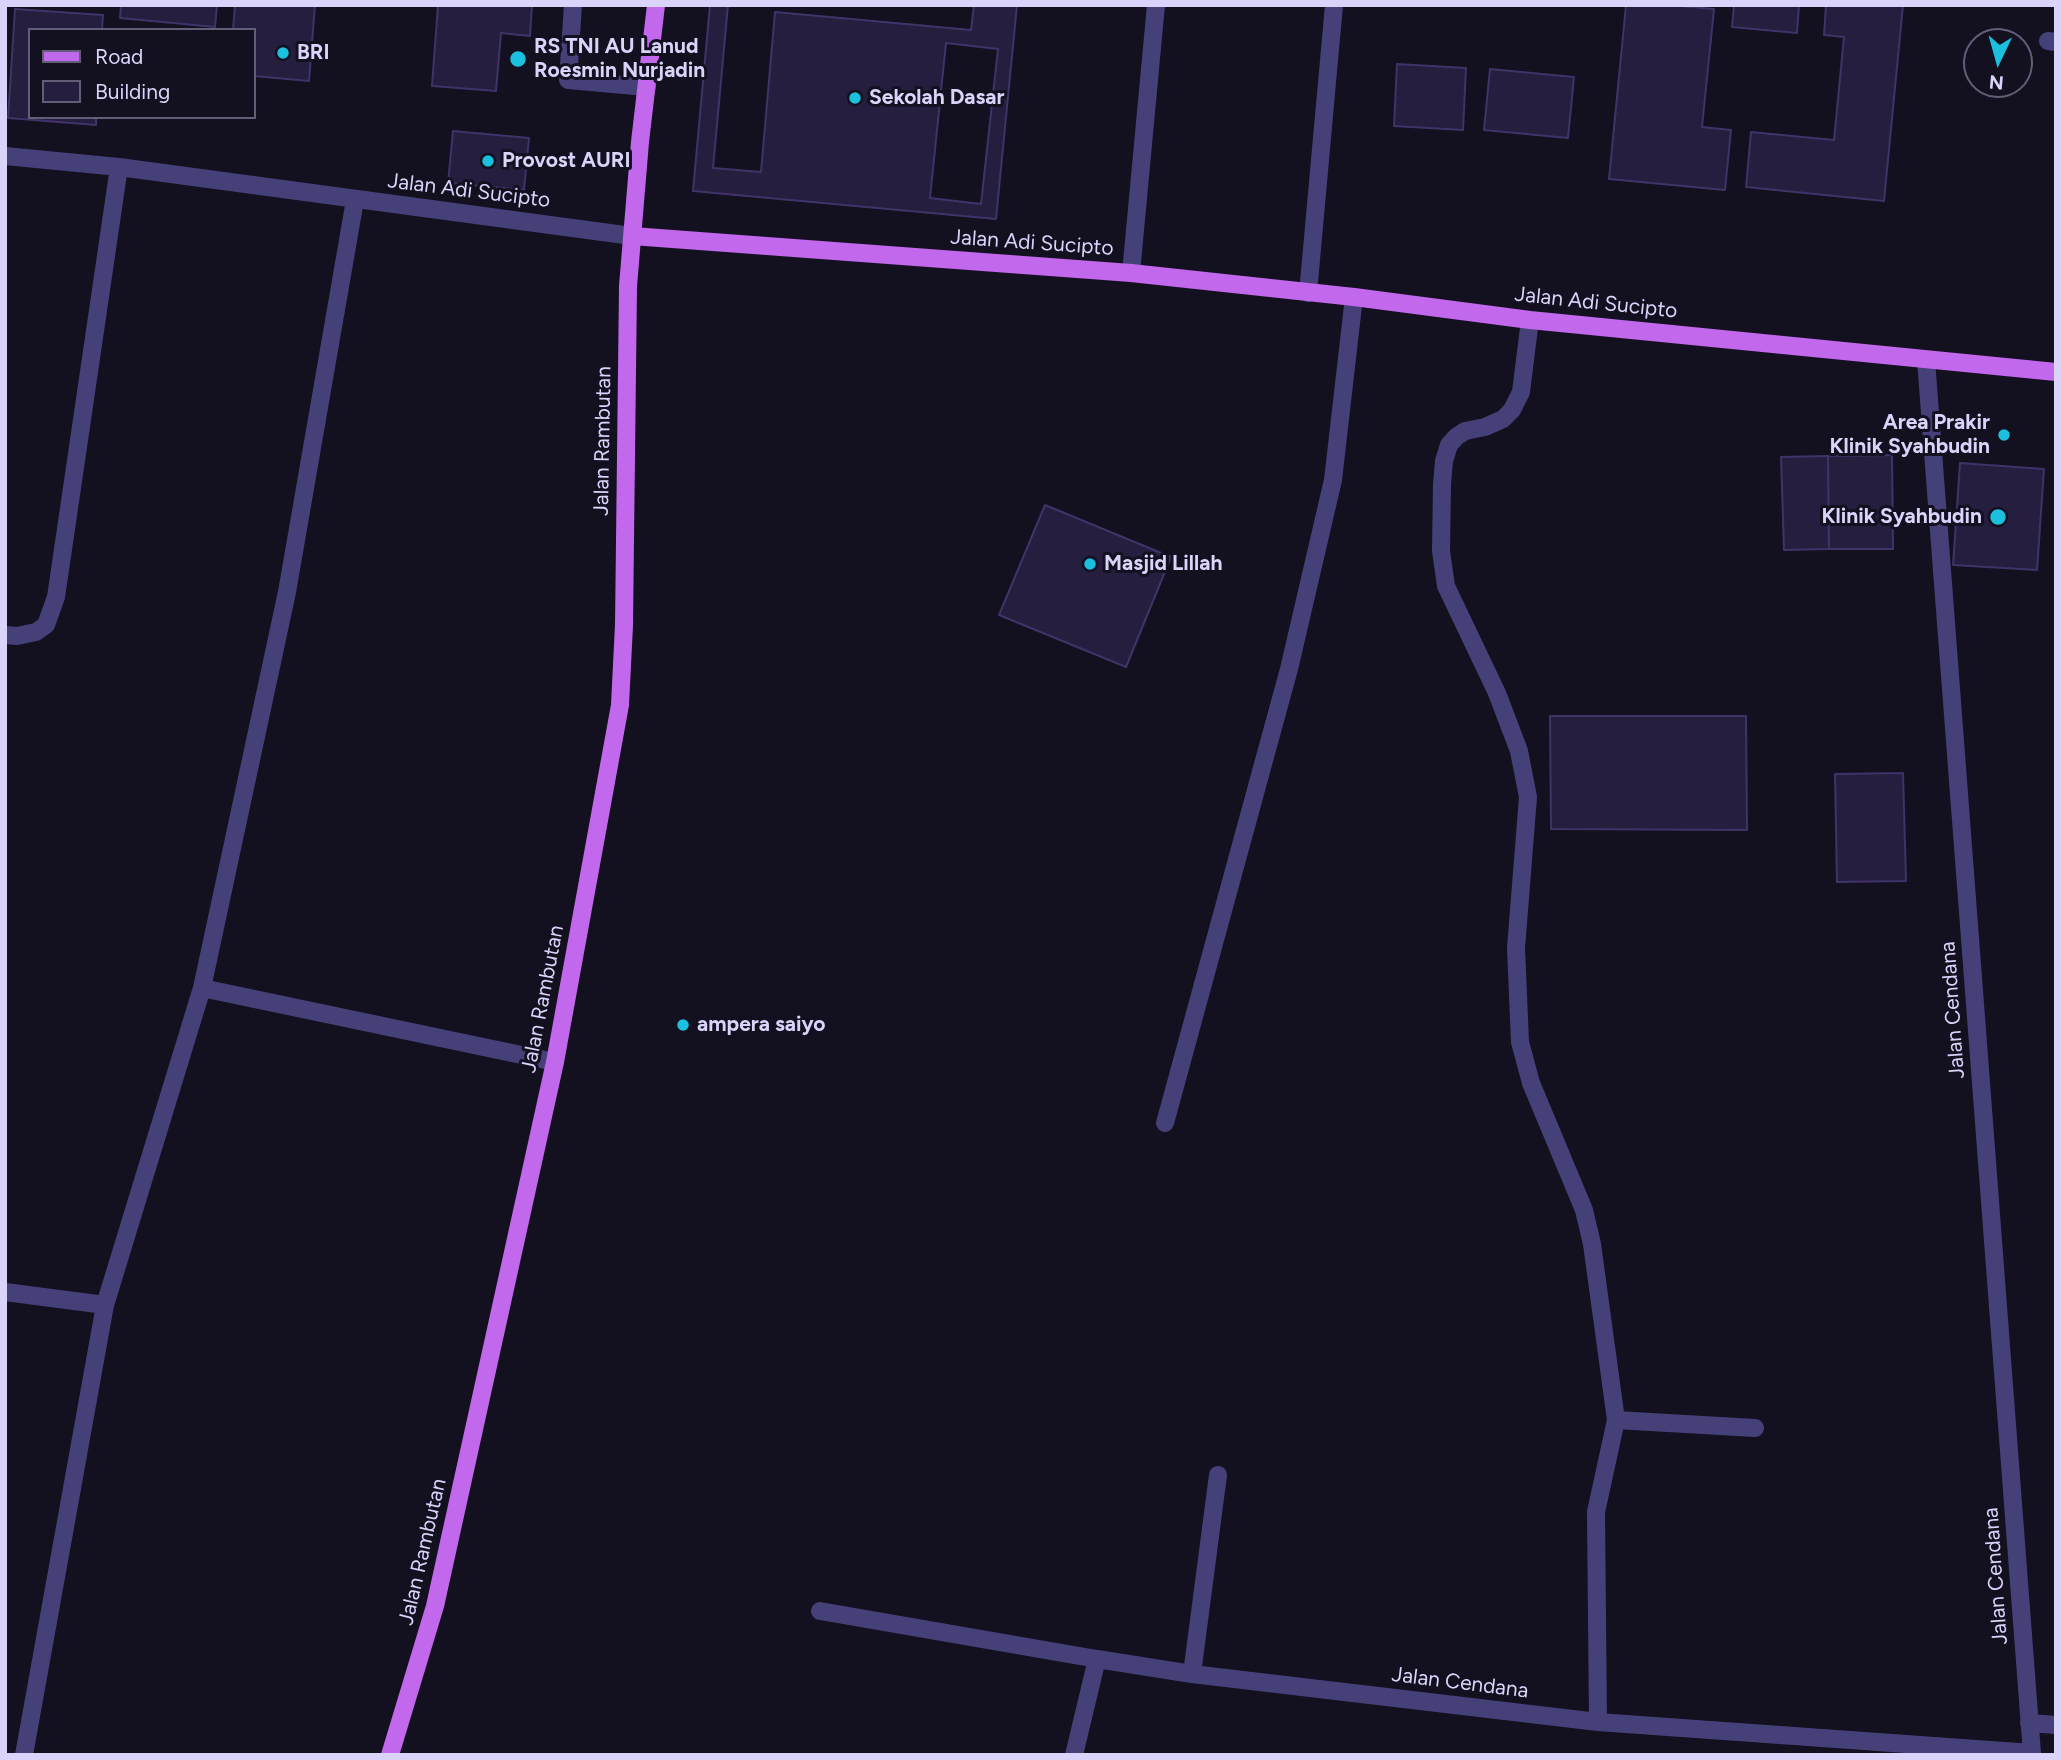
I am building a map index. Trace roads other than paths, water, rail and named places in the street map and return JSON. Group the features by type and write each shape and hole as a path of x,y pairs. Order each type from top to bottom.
{"main road":[{"name":"Jalan Rambutan","path":"390,1755 435,1606 555,1062 620,705 624,625 628,286 656,5"},
{"name":"Jalan Adi Sucipto","path":"632,236 1131,273 1354,297 1530,320 2056,372"}],"street":[{"path":"573,5 568,80 647,87"},
{"path":"1131,273 1156,5"},
{"path":"1308,293 1334,5"},
{"name":"Jalan Adi Sucipto","path":"5,156 119,167 632,236"},
{"path":"5,635 17,636 36,632 46,625 56,597 119,167"},
{"path":"24,1755 105,1305 202,988 287,592 355,200"},
{"path":"1166,1123 1285,682 1333,480 1354,297"},
{"path":"1530,320 1521,392 1512,410 1494,423 1465,431 1449,445 1442,484 1441,551 1446,586 1497,693 1519,751 1528,797 1516,948 1520,1042 1531,1083 1584,1210 1592,1244 1616,1420 1596,1512 1598,1722"},
{"name":"Jalan Cendana","path":"820,1611 1192,1674 1598,1722 2032,1754 1926,360"},
{"path":"202,988 555,1062"},
{"path":"5,1292 105,1305"},
{"path":"1616,1420 1755,1428"},
{"path":"1192,1674 1218,1475"},
{"path":"1074,1755 1097,1659"},
{"path":"2029,1723 2056,1725"}],"place":[{"name":"BRI","path":"283,53"},
{"name":"RS TNI AU Lanud Roesmin Nurjadin","path":"518,59"},
{"name":"Sekolah Dasar","path":"855,98"},
{"name":"Provost AURI","path":"488,161"},
{"name":"Area Prakir Klinik Syahbudin","path":"2004,435"},
{"name":"Klinik Syahbudin","path":"1998,517"},
{"name":"Masjid Lillah","path":"1090,564"},
{"name":"ampera saiyo","path":"683,1025"}]}
